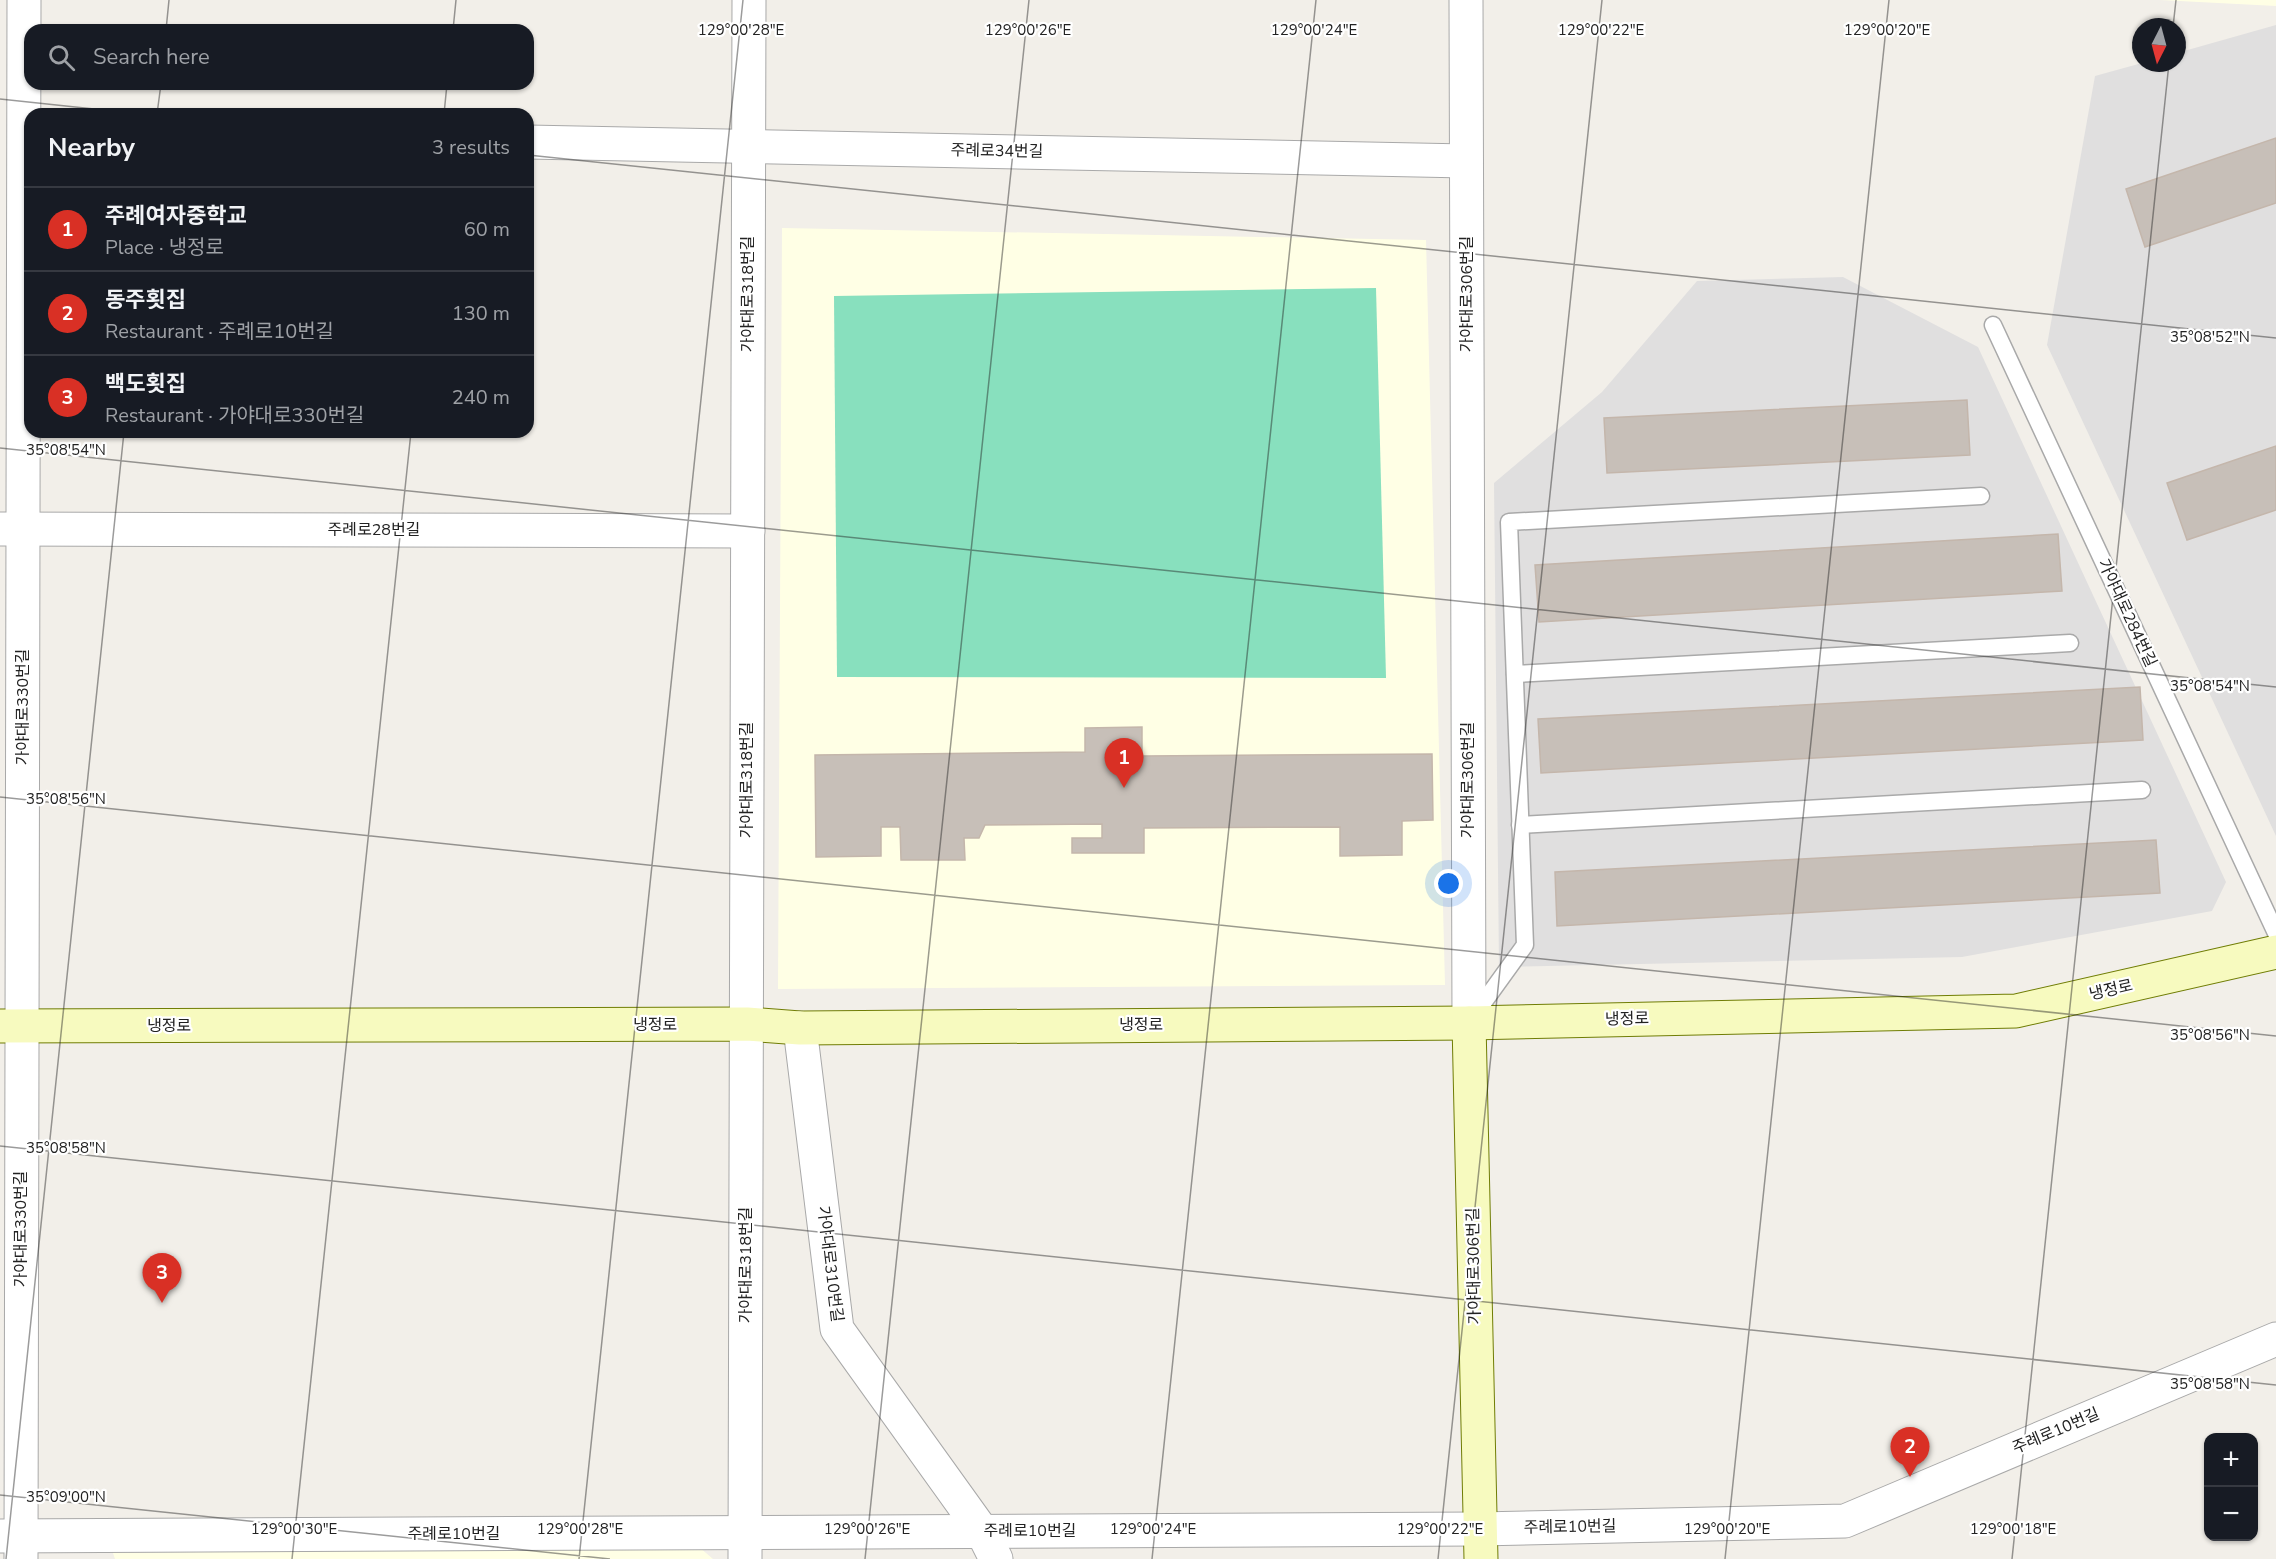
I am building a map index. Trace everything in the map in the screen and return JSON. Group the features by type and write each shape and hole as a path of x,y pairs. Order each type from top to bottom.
{"main road":[{"name":"냉정로","path":"11,1026 747,1024 800,1028 1469,1023 2016,1011 2276,952"},
{"name":"가야대로306번길","path":"1469,1023 1480,1544"}],"street":[{"name":"가야대로330번길","path":"14,1543 11,529 18,132 24,0"},
{"name":"가야대로318번길","path":"745,1546 749,0"},
{"name":"가야대로306번길","path":"1466,0 1469,1023"},
{"name":"주례로34번길","path":"534,142 1466,160"},
{"name":"주례로28번길","path":"11,529 748,531"},
{"name":"가야대로310번길","path":"800,1028 837,1329 989,1545"},
{"name":"주례로10번길","path":"14,1543 85,1547 1480,1544 1845,1521 2276,1339"}],"lane":[{"name":"가야대로284번길","path":"1993,325 2276,933"},
{"path":"1469,1023 1525,945 1509,522 1980,496"},
{"path":"1515,674 2070,644"},
{"path":"1520,825 2142,790"}],"shaded area":[{"path":"2160,0 2276,0 2276,6"},
{"path":"2276,25 2276,836 2047,345 2095,76 2132,66 2132,72 2186,72 2186,50"},
{"path":"782,228 1426,240 1445,985 778,989"},
{"path":"1843,277 1978,347 2226,882 2212,911 1962,957 1499,967 1494,483 1602,392 1697,281"},
{"path":"699,1547 713,1559 115,1559 113,1553"}],"green space":[{"path":"1376,288 1386,678 837,677 834,296"}],"building":[{"path":"2276,138 2276,203 2145,247 2126,189"},
{"path":"1967,400 1970,455 1607,473 1604,418"},
{"path":"2276,446 2276,510 2187,540 2167,483"},
{"path":"2058,534 2062,591 1539,622 1535,565"},
{"path":"2140,687 2143,740 1541,773 1538,719"},
{"path":"1142,727 1142,756 1432,754 1433,820 1402,821 1402,855 1340,856 1340,827 1144,828 1144,853 1072,853 1072,838 1102,838 1102,824 985,825 979,838 964,838 965,860 901,860 900,827 881,827 881,856 816,857 815,755 1085,752 1085,728"},
{"path":"2156,840 2160,893 1557,926 1555,872"}],"place":[{"name":"주례여자중학교","path":"1124,788"},
{"name":"백도횟집","path":"162,1303"},
{"name":"동주횟집","path":"1910,1477"}]}
